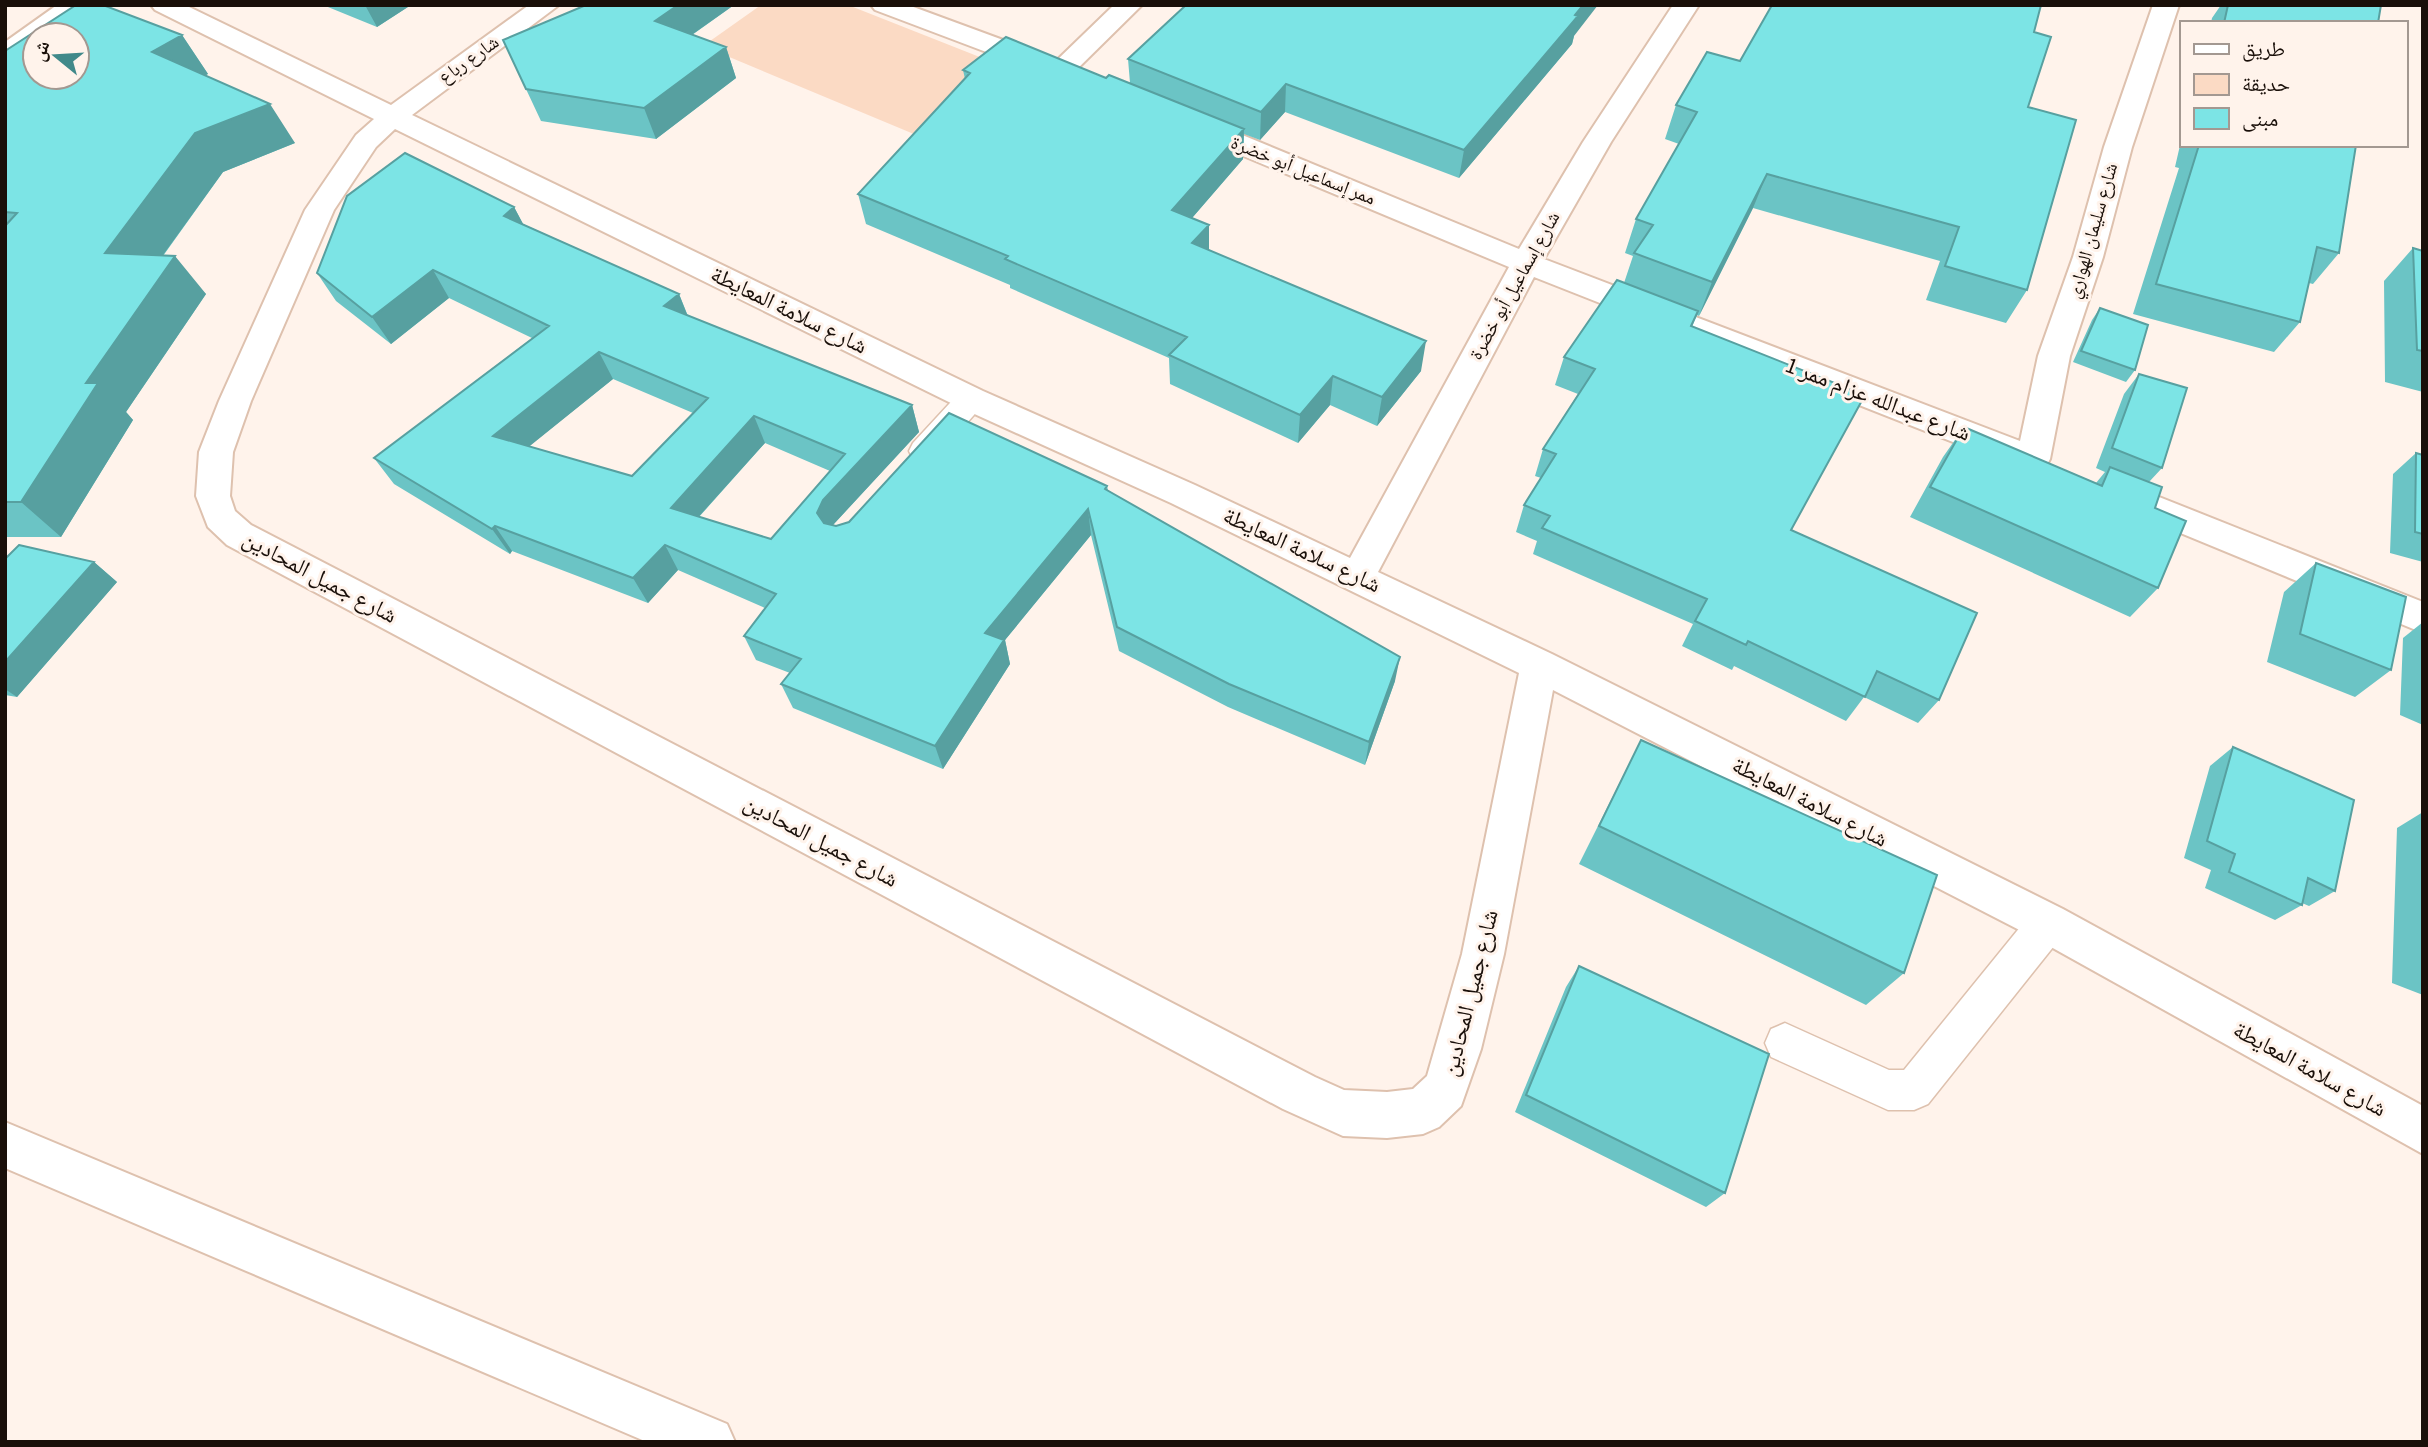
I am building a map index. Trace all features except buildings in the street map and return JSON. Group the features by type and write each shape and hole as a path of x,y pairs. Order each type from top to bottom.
{"street":[{"path":"5,54 74,5"},
{"name":"شارع سلامة المعايطة","path":"164,5 971,399 1183,494 1539,665 2048,923 2423,1131"},
{"name":"شارع رباع","path":"393,117 546,5"},
{"path":"884,5 1073,76 1129,5"},
{"name":"شارع إسماعيل أبو خضرة","path":"1358,576 1526,263 1597,142 1686,5"},
{"name":"شارع سليمان الهواري","path":"2045,465 2054,356 2088,257 2118,147 2166,5"},
{"name":"شارع جميل المحادين","path":"393,117 366,141 320,209 235,401 216,452 213,496 219,518 239,535 1299,1093 1343,1113 1387,1115 1423,1111 1445,1090 1459,1049 1483,954 1539,665"},
{"name":"ممر إسماعيل أبو خضرة","path":"1174,117 1526,263"},
{"name":"شارع عبدالله عزام ممر 1","path":"1526,263 2045,465"},
{"path":"2108,490 2423,618"},
{"path":"5,1145 709,1442"}],"lane":[{"path":"908,468 971,399"},
{"path":"1785,1043 1888,1090 1913,1090 2048,923"}],"green space":[{"path":"761,5 848,5 1005,67 921,137 703,46"}]}
